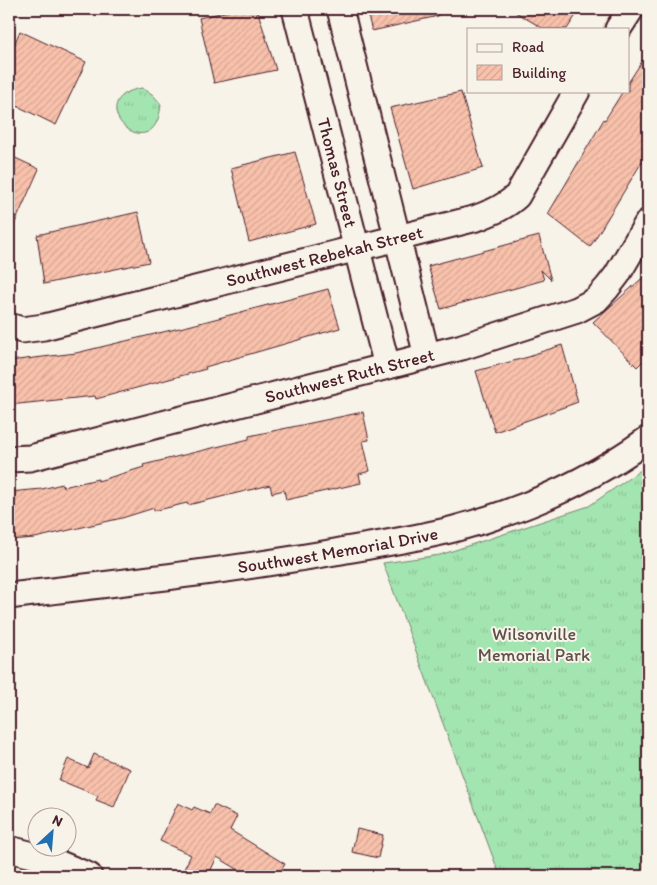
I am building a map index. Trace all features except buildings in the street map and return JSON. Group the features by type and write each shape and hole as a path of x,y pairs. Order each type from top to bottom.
{"street":[{"name":"Thomas Street","path":"295,9 387,366"},
{"path":"340,9 427,356"},
{"path":"619,28 631,9"},
{"name":"Southwest Rebekah Street","path":"9,326 22,330 44,327 477,218 508,204 517,196 576,92"},
{"name":"Southwest Ruth Street","path":"9,459 30,458 462,347 577,310 596,300 617,276 648,222"},
{"name":"Southwest Memorial Drive","path":"9,596 279,562 453,530 498,516 556,493 597,472 648,439"},
{"path":"9,849 45,858 89,876"}],"green space":[{"path":"142,88 152,94 161,104 156,124 146,133 135,133 125,126 117,116 116,105 124,95"},
{"name":"Wilsonville Memorial Park","path":"648,465 648,876 500,876 383,563 440,555 589,506"}]}
